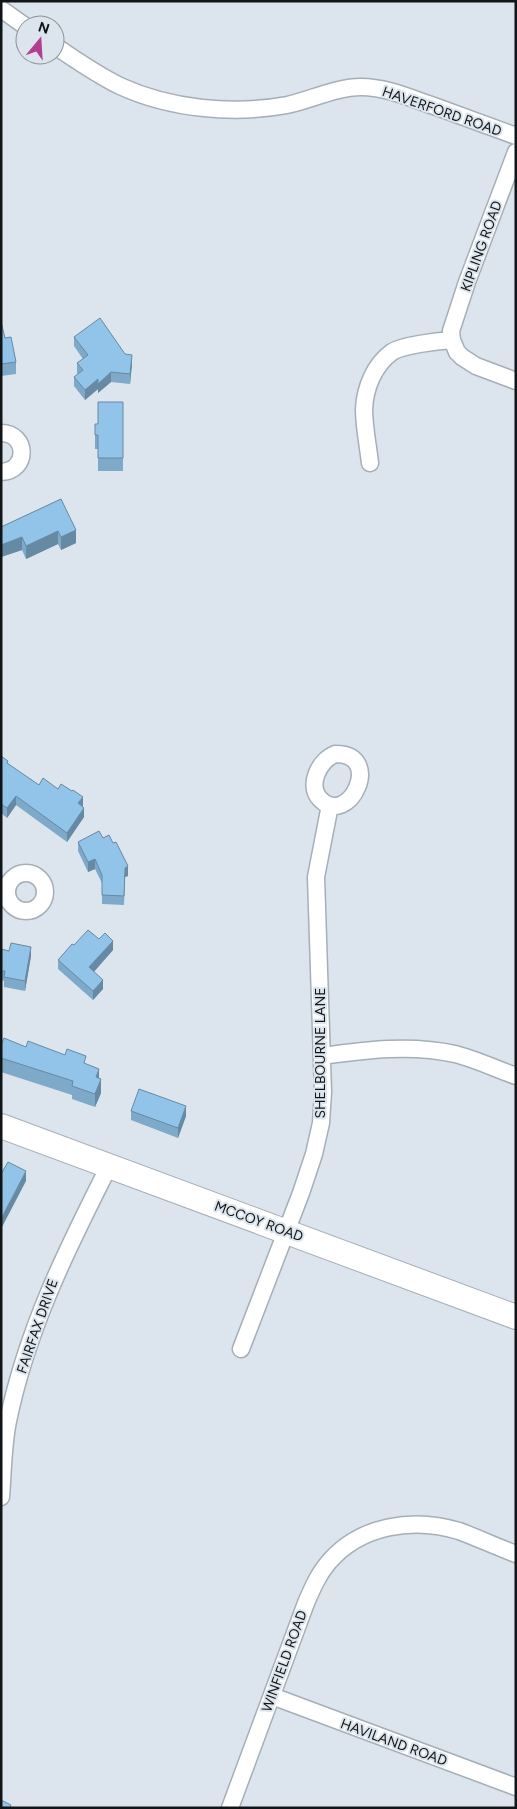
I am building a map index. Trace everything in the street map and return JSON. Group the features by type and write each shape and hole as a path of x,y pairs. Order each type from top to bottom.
{"main road":[{"name":"MCCOY ROAD","path":"1,1126 516,1316"}],"street":[{"path":"1,9 15,19"},
{"name":"HAVERFORD ROAD","path":"65,53 94,72 121,86 151,97 185,105 220,109 255,109 288,105 338,90 360,87 381,89 403,95 516,136"},
{"name":"KIPLING ROAD","path":"452,340 453,321 516,152"},
{"path":"370,463 364,411 370,381 379,364 393,351 433,342 452,340 457,352 476,366 516,381"},
{"path":"1,433 11,435 16,439 22,450 20,462 16,467 1,472"},
{"name":"SHELBOURNE LANE","path":"241,1349 301,1192 318,1139 321,1123 323,1092 316,877 330,805"},
{"path":"322,1056 389,1048 428,1050 455,1054 516,1076"},
{"name":"FAIRFAX DRIVE","path":"1,1497 8,1422 27,1348 49,1288 109,1166"},
{"name":"WINFIELD ROAD","path":"230,1808 306,1603 316,1581 329,1563 347,1546 367,1535 390,1526 412,1524 436,1526 458,1531 516,1554"},
{"name":"HAVILAND ROAD","path":"272,1696 516,1787"}],"building":[{"path":"100,318 125,354 132,355 130,374 111,372 98,384 98,379 85,390 74,377 83,370 77,363 88,355 74,337"},
{"path":"1,322 5,338 11,337 16,362 1,364"},
{"path":"98,402 123,402 123,458 98,458 98,435 95,435 95,424 98,424"},
{"path":"61,499 76,530 61,537 58,531 26,546 22,537 1,545 1,527"},
{"path":"1,756 8,761 7,763 39,785 43,778 58,789 61,784 83,797 78,803 84,808 67,833 16,796 7,808 1,804"},
{"path":"99,831 103,838 109,835 113,843 116,842 128,866 125,868 124,896 102,895 102,875 95,859 88,862 78,842"},
{"path":"88,930 99,939 105,933 113,941 89,967 103,980 93,991 58,960"},
{"path":"11,943 31,947 25,981 4,977 5,971 1,971 1,949 9,951"},
{"path":"4,1038 26,1047 28,1041 65,1055 67,1049 86,1056 84,1063 99,1069 96,1077 101,1079 95,1094 72,1086 73,1081 1,1058 1,1046"},
{"path":"139,1089 186,1106 178,1128 131,1111"},
{"path":"8,1162 26,1171 1,1219 1,1174"},
{"path":"1,1800 11,1805 10,1808 1,1808"}]}
